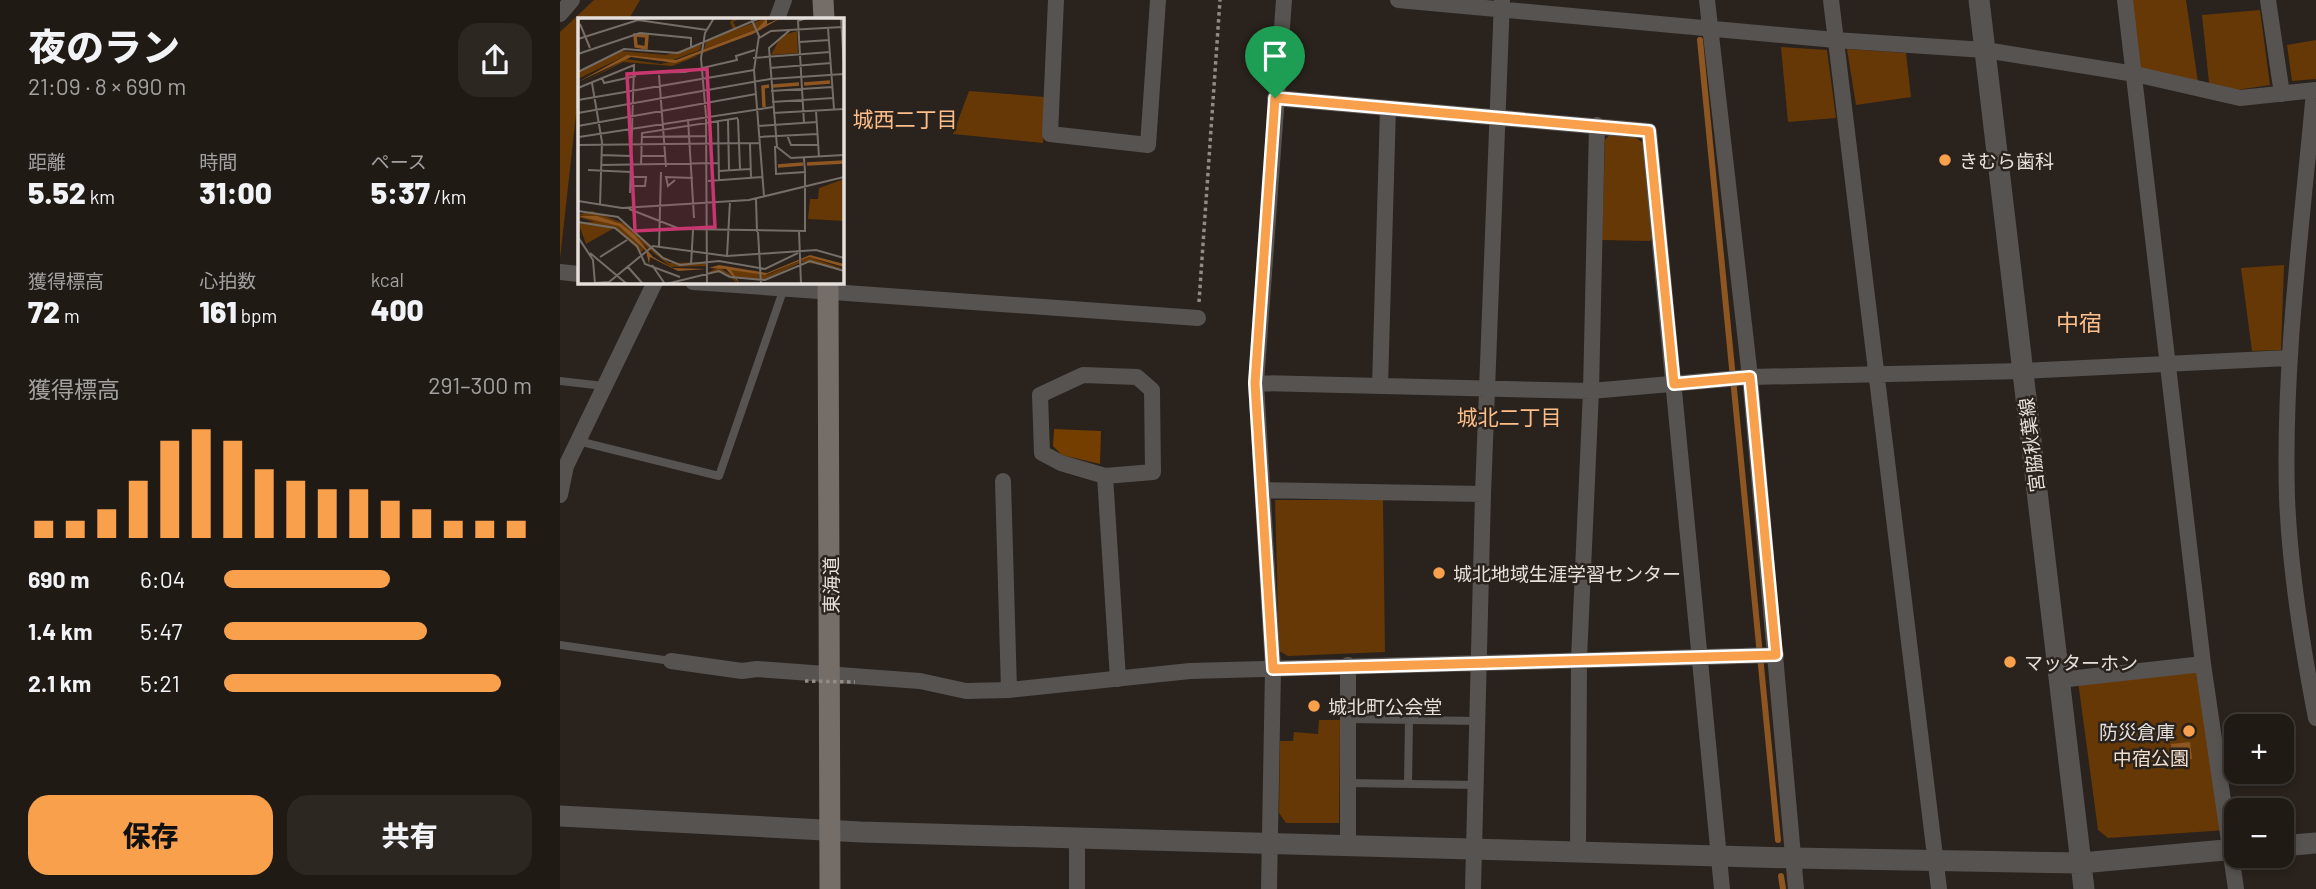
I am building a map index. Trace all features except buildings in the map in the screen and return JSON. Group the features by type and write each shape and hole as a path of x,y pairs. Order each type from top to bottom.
{"main road":[{"path":"823,0 824,18"},
{"name":"東海道","path":"828,287 830,889"}],"street":[{"path":"560,15 572,0"},
{"path":"778,18 784,0"},
{"path":"1056,0 1050,134 1148,145 1158,0"},
{"path":"1269,889 1273,669 1255,383 1284,0"},
{"path":"1398,0 1531,6 1710,28 1985,50 2135,74 2240,99 2315,91 2290,358 2287,499 2303,648 2316,718"},
{"path":"1707,0 1740,378 1776,655 1796,889"},
{"path":"1831,0 1933,860 1939,889"},
{"name":"宮脇秋葉線","path":"1979,0 2084,889"},
{"path":"2125,0 2203,664 2225,798"},
{"path":"2268,0 2282,94"},
{"path":"1473,889 1483,494 1502,6"},
{"path":"1275,98 1649,131 1722,889"},
{"path":"1380,386 1388,108"},
{"path":"1578,853 1579,659 1591,391 1597,125"},
{"path":"560,272 578,274"},
{"path":"560,495 566,466 655,284"},
{"path":"723,284 784,288 828,287 1198,318"},
{"path":"1255,383 1591,391 1740,378 2023,371 2290,358"},
{"path":"1083,375 1137,377 1152,390 1153,472 1105,476 1061,463 1042,453 1040,395 1083,375"},
{"path":"1105,476 1118,679"},
{"path":"1003,481 1009,690"},
{"path":"1263,490 1483,494"},
{"path":"671,661 743,671 757,669 920,681 966,691 1009,690 1190,671 1776,655"},
{"path":"2059,680 2203,664"},
{"path":"1348,665 1348,846"},
{"path":"560,816 829,831 1793,858 2081,863 2224,851"},
{"path":"1077,839 1077,889"},
{"path":"2294,845 2316,843"},
{"path":"2235,868 2236,889"}],"lane":[{"path":"578,441 719,476 784,288"},
{"path":"560,381 604,386"},
{"path":"560,645 671,661"},
{"path":"1348,719 1478,721"},
{"path":"1408,784 1409,720"},
{"path":"1348,783 1476,785"}],"path":[{"path":"1198,318 1220,0"},
{"path":"805,681 855,682"}],"green space":[{"path":"594,0 640,0 630,18 578,18 578,97 560,259 560,32"},
{"path":"2125,0 2186,0 2199,89 2135,74"},
{"path":"2260,10 2270,85 2237,90 2209,83 2202,15"},
{"path":"2316,40 2316,79 2292,81 2287,45"},
{"path":"1781,47 1827,50 1836,118 1788,122"},
{"path":"1847,49 1906,53 1911,97 1856,105"},
{"path":"969,91 1045,97 1043,143 953,134"},
{"path":"1612,132 1635,137 1646,145 1652,238 1650,241 1602,240 1605,140"},
{"path":"2284,265 2281,350 2252,351 2241,268"},
{"path":"1275,500 1383,500 1385,652 1288,656 1279,651"},
{"name":"中宿公園","path":"2199,668 2224,813 2224,830 2108,838 2098,830 2078,681"},
{"path":"1319,720 1340,720 1339,823 1286,823 1279,813 1280,741 1293,741 1294,732 1318,734"}],"shaded area":[{"path":"1054,429 1101,431 1100,464 1062,455 1053,446"},
{"path":"2190,742 2192,759 2172,761 2171,744"}],"waterway":[{"path":"1700,40 1778,840"},
{"path":"1781,876 1783,889"}],"place":[{"name":"きむら歯科","path":"1945,160"},
{"name":"城北地域生涯学習センター","path":"1439,573"},
{"name":"マッターホン","path":"2010,662"},
{"name":"城北町公会堂","path":"1314,706"},
{"name":"防災倉庫","path":"2189,731"}],"district":[{"name":"城西二丁目","path":"905,118"},
{"name":"中宿","path":"2079,322"},
{"name":"城北二丁目","path":"1509,416"}],"route":[{"path":"1275,98 1649,131 1674,384 1750,377 1776,655 1273,669 1255,383 1275,98"}]}
